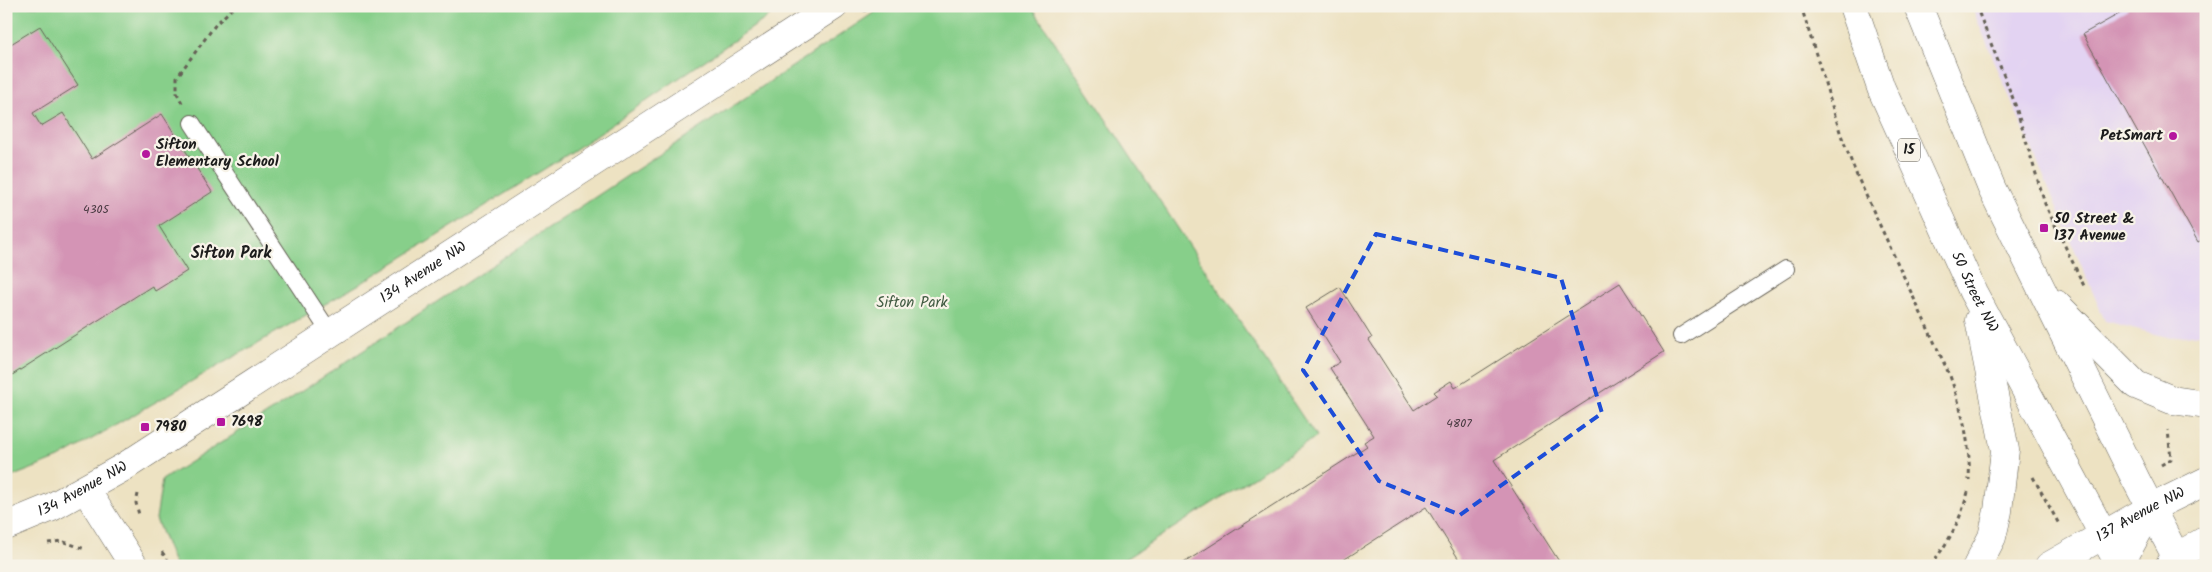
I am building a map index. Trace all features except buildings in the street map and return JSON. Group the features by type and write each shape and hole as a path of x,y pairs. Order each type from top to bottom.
{"main road":[{"name":"134 Avenue NW","path":"6,526 86,490 130,463 834,6"},
{"name":"50 Street NW","path":"1853,6 1881,88 1973,292 2120,566"},
{"path":"1918,6 1992,189 2151,508 2176,563 2206,540"},
{"path":"2040,286 2136,385 2172,400 2206,405"},
{"path":"1973,292 2005,450 1998,511 1992,537 1977,566"},
{"name":"137 Avenue NW","path":"2049,566 2151,508 2206,481"},
{"path":"86,490 134,566"},
{"path":"2120,566 2151,508"}],"lane":[{"path":"1930,6 1951,88"},
{"path":"192,123 330,333"},
{"path":"1681,336 1786,269"}],"path":[{"path":"192,123 177,93 177,77 216,24 235,6"},
{"path":"1800,6 1841,135 1857,176 1950,376 1961,405 1970,460 1969,490 1962,517 1951,537 1930,566"},
{"path":"1976,6 2014,101 2045,204 2071,261 2089,294"},
{"path":"41,545 61,542 85,548 90,556"}],"highlighted area":[{"path":"1376,234 1561,278 1602,413 1460,515 1379,481 1303,370"}],"shaded area":[{"path":"1971,6 2206,6 2206,333 2171,338 2105,321"}],"green space":[{"name":"Sifton Park","path":"6,6 784,6 573,151 370,278 59,458 6,479"},
{"name":"Sifton Park","path":"884,6 1031,6 1316,437 1114,566 175,566 156,519 162,480 284,403"}],"place":[{"name":"PetSmart","path":"2173,136"},
{"name":"Sifton Elementary School","path":"146,154"},
{"name":"50 Street & 137 Avenue","path":"2044,228"},
{"name":"7698","path":"221,422"},
{"name":"7980","path":"145,427"}],"district":[{"name":"Sifton Park","path":"231,253"}]}
